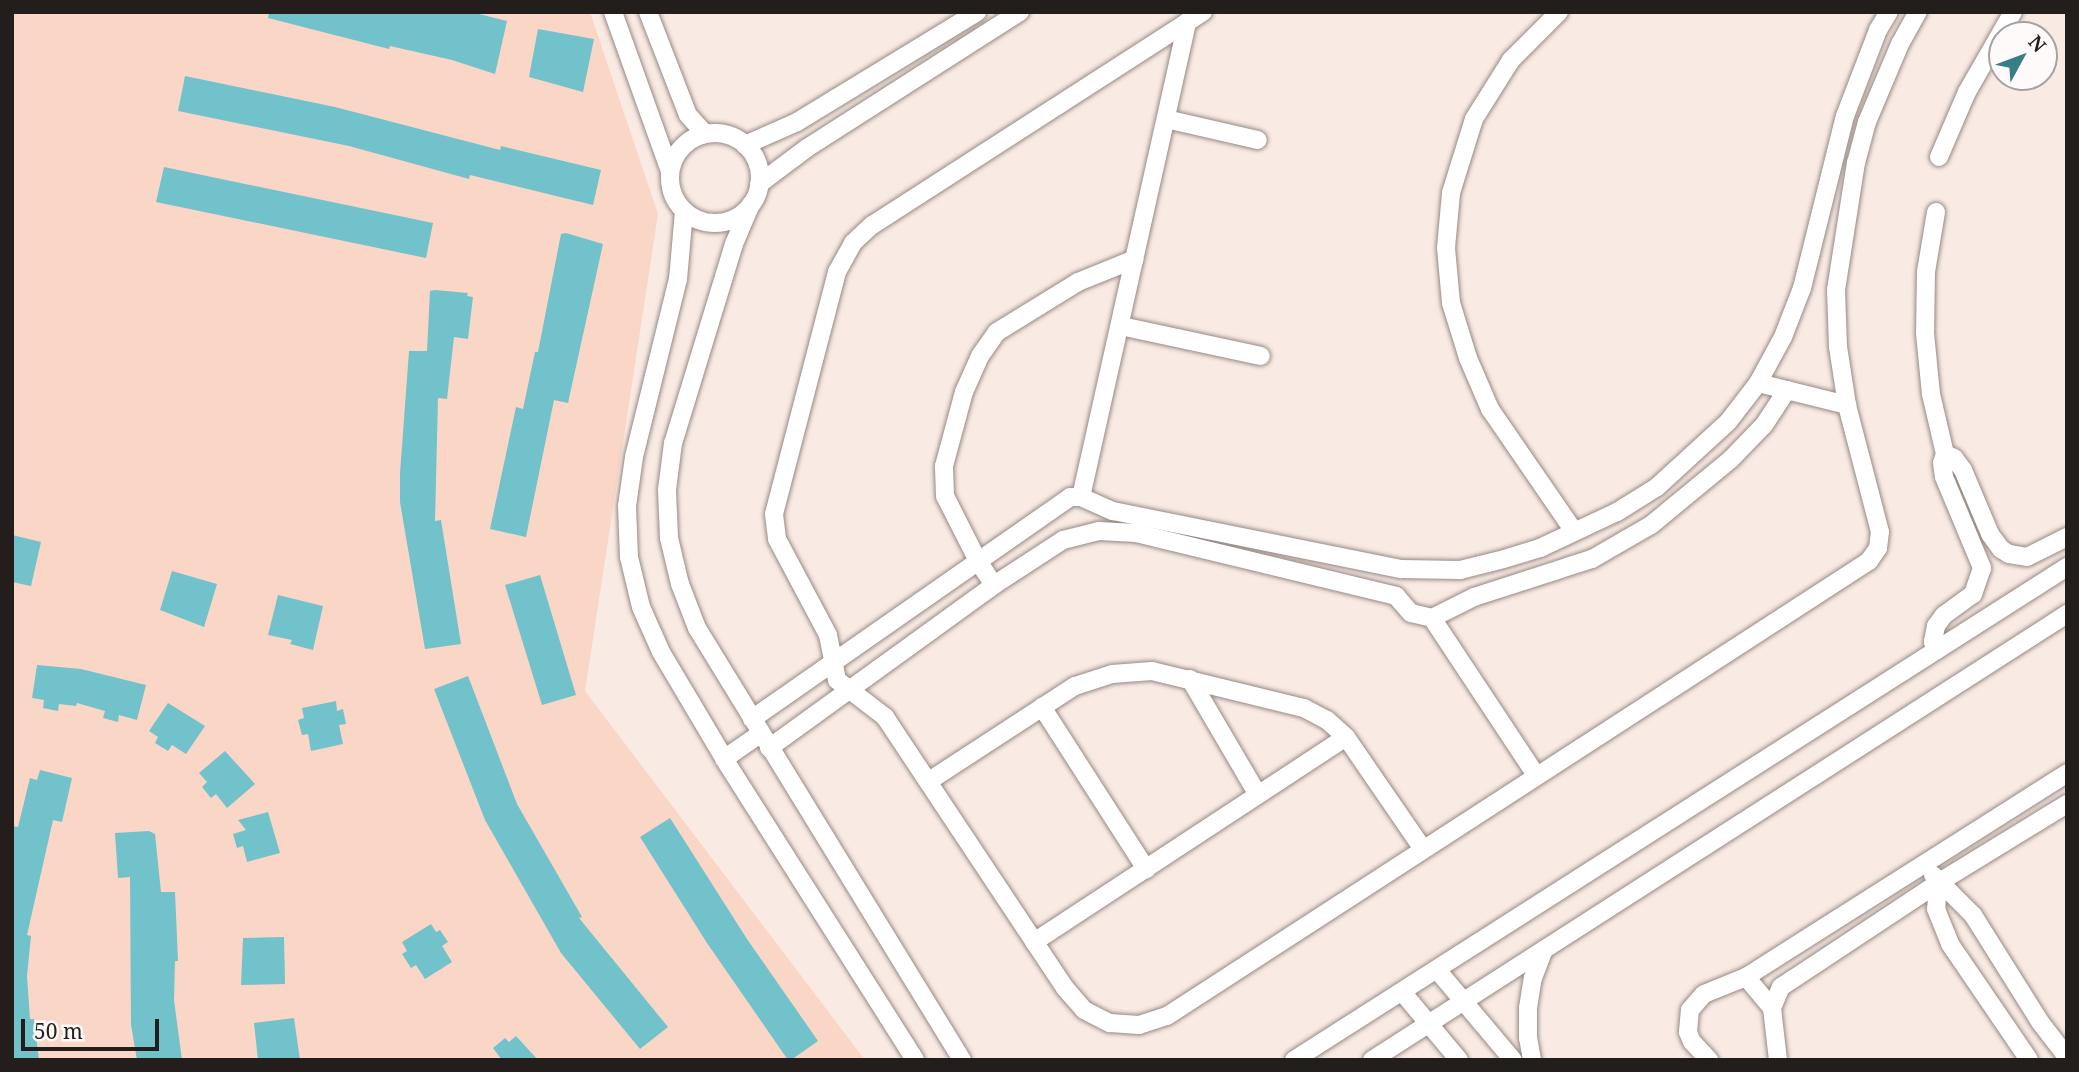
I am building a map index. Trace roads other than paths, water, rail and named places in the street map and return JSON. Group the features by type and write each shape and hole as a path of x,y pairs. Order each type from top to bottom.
{"street":[{"path":"613,12 670,171 672,193 684,211 703,221 714,223 735,218 751,204"},
{"path":"648,12 688,115 705,134"},
{"path":"745,145 797,122 977,12"},
{"path":"759,184 807,148 1020,12"},
{"path":"1203,12 872,225 853,243 837,272 774,514 776,539 828,635 831,662 837,680 869,702 885,717 1065,988 1084,1010 1110,1023 1139,1025 1167,1016 1868,561 1878,548 1880,532 1847,405 1838,347 1836,290 1856,163 1867,122 1900,44 1918,12"},
{"path":"1559,12 1511,60 1474,119 1451,193 1446,248 1451,303 1468,358 1490,409 1574,531"},
{"path":"1874,12 1878,30 1900,44"},
{"path":"760,734 831,662 979,563 1045,517 1063,501 1081,497 1113,511 1401,569 1460,570 1528,552 1617,512 1657,487 1728,422 1758,383 1783,337 1801,288 1845,116 1878,30 1889,12"},
{"path":"1939,156 1967,92 2012,12"},
{"path":"1081,497 1187,22"},
{"path":"1166,119 1258,139"},
{"path":"670,171 678,151 694,137 726,134 745,145 757,163 759,184 734,244 673,443 667,490 669,538 680,584 697,628 962,1060"},
{"path":"684,211 678,279 634,457 627,506 629,557 641,607 662,652 724,759 915,1060"},
{"path":"1936,212 1926,272 1925,333 1931,394 1945,454 1942,463 1944,477 1982,568 1973,594 1944,615 1936,626 1933,642 1937,651"},
{"path":"994,585 979,563 946,496 944,466 964,392 980,356 997,332 1077,282 1135,259"},
{"path":"1121,326 1261,356"},
{"path":"1758,383 1847,405"},
{"path":"724,759 760,734 851,692 994,585 1063,540 1099,531 1136,533 1396,596 1410,613 1432,618 1475,597 1591,559 1651,526 1731,460 1764,425 1787,390"},
{"path":"1945,454 1954,458 1963,470 1990,534 2001,549 2009,554 2027,556 2067,537"},
{"path":"1045,517 1063,540"},
{"path":"1294,1060 1438,971 2067,568"},
{"path":"1396,596 1401,569"},
{"path":"1372,1060 2067,614"},
{"path":"1432,618 1536,775"},
{"path":"929,781 1075,686 1112,674 1152,671 1304,708 1327,720 1346,737 1423,849"},
{"path":"1191,679 1258,794"},
{"path":"1042,707 1146,869"},
{"path":"1034,942 1346,737"},
{"path":"1709,1060 1692,1042 1688,1032 1690,1010 1704,994 1746,977 2061,777 2067,798"},
{"path":"1778,1060 1772,1008 1781,987 1938,883 2067,804"},
{"path":"1925,863 1938,883 1955,894 1973,915 2040,1022 2067,1057"},
{"path":"1938,883 1935,899 1938,918 1950,944 2029,1060"},
{"path":"1532,1060 1528,1038 1528,1008 1533,978 1544,950"},
{"path":"1438,971 1513,1060"},
{"path":"1746,977 1772,1008"},
{"path":"1403,993 1427,1025 1459,1060"}]}
